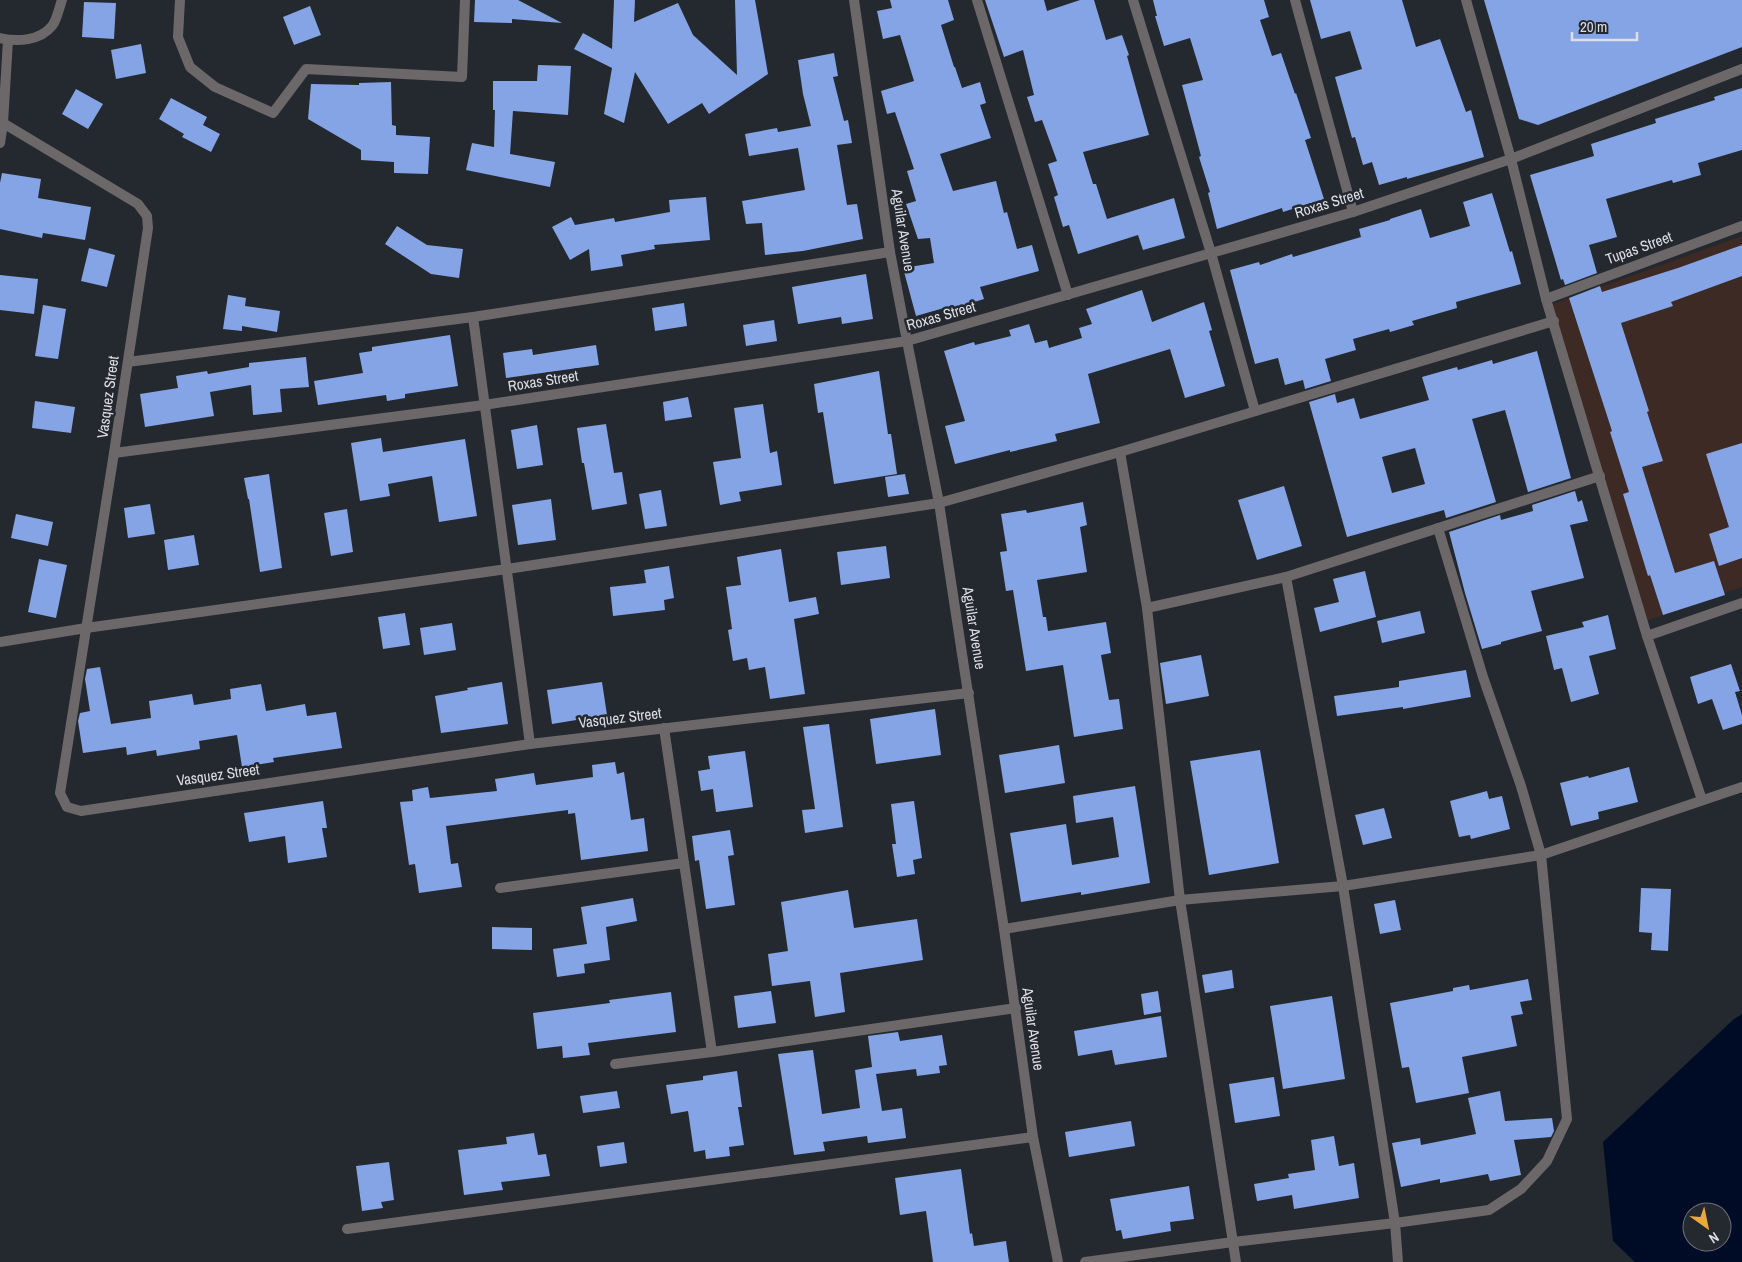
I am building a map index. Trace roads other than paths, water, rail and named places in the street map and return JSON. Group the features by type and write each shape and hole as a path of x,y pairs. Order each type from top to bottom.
{"street":[{"path":"0,143 3,123 4,39 38,38 53,25 62,0"},
{"path":"180,0 178,37 190,67 215,87 274,112 306,70 462,77 465,0"},
{"name":"Aguilar Avenue","path":"854,0 890,252 939,503 969,693 1016,1008 1033,1137 1058,1262"},
{"path":"977,0 1068,295"},
{"path":"1133,0 1211,253 1255,411"},
{"path":"1294,0 1353,212"},
{"path":"1466,0 1546,299 1647,636 1702,800"},
{"name":"Roxas Street","path":"114,453 484,405 907,341 1353,212 1510,159 1742,69"},
{"name":"Vasquez Street","path":"3,123 138,204 147,216 148,228 128,362 60,793 67,807 81,811 530,744 969,693"},
{"name":"Tupas Street","path":"1546,299 1742,226"},
{"path":"128,362 473,317 890,252"},
{"path":"473,317 530,744"},
{"path":"0,642 939,503 1120,452 1554,322"},
{"path":"1120,452 1147,608 1180,900 1236,1262"},
{"path":"1147,608 1286,577 1600,476"},
{"path":"1085,1262 1488,1210 1521,1189 1547,1161 1567,1119 1541,854 1438,528"},
{"path":"1286,577 1343,886 1394,1223 1398,1262"},
{"path":"1647,636 1742,602"},
{"path":"664,728 712,1052"},
{"path":"1004,929 1180,900 1343,886 1541,854 1742,787"},
{"path":"500,888 684,863"},
{"path":"614,1064 712,1052 1016,1008"},
{"path":"347,1229 1033,1137"}],"water":[{"path":"1742,1014 1742,1262 1635,1262 1613,1241 1603,1142 1734,1019"}]}
